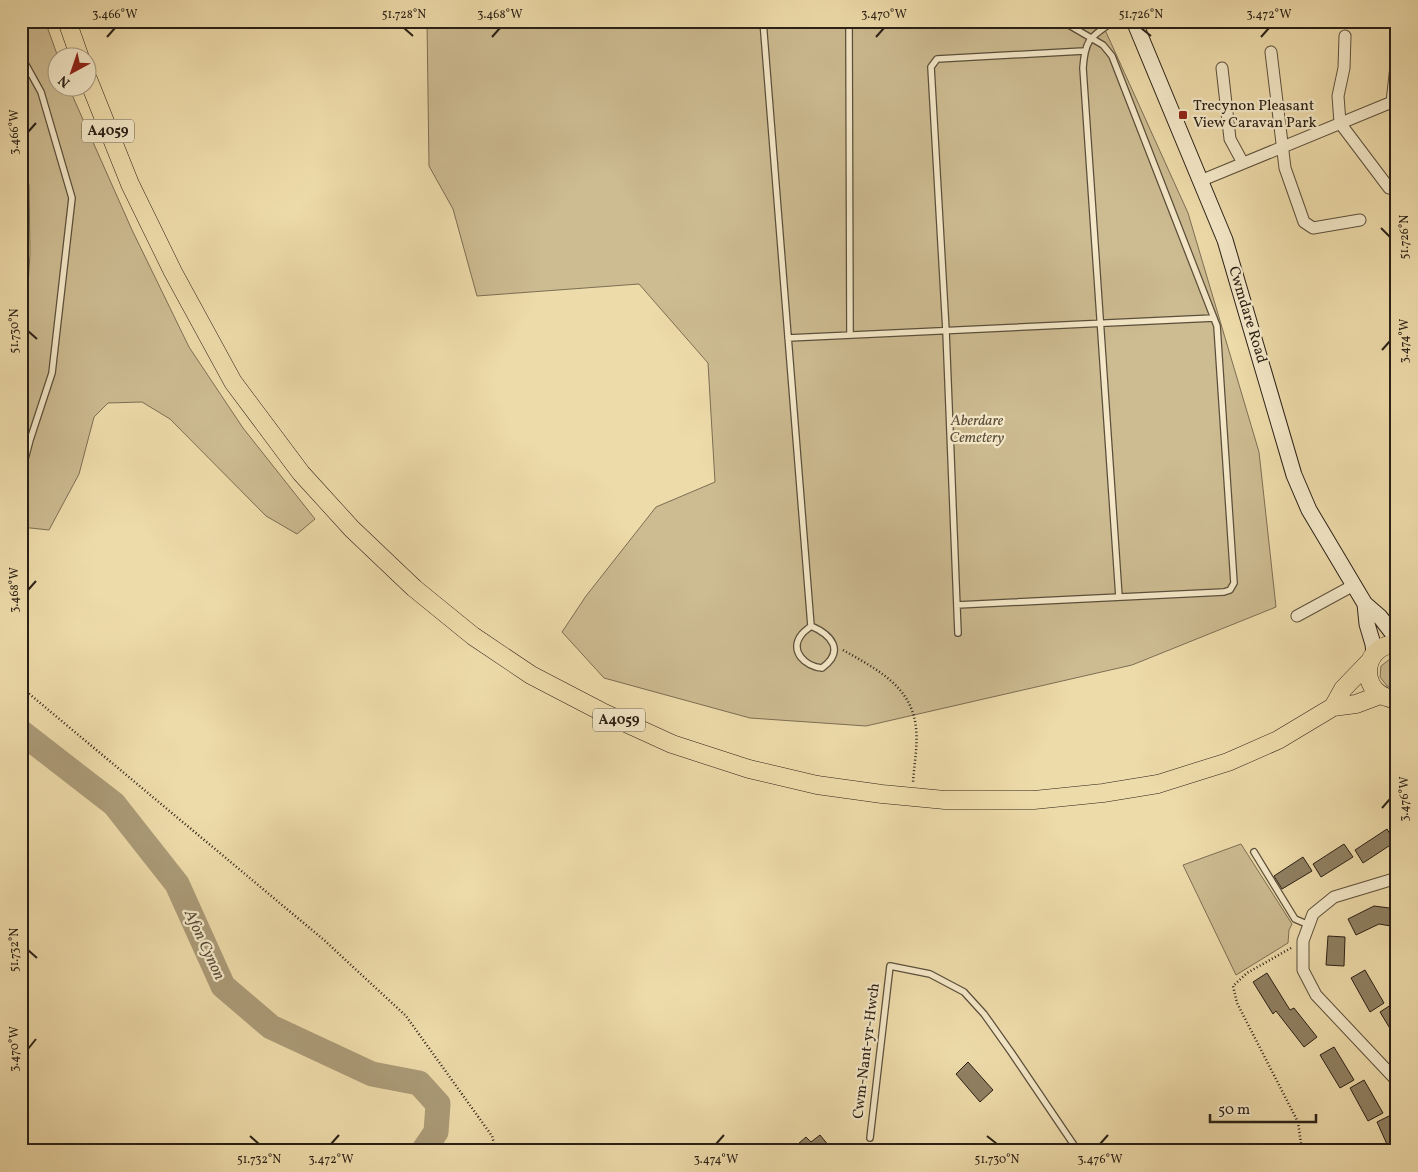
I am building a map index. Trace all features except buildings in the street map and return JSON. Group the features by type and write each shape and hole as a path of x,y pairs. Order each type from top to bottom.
{"main road":[{"path":"67,21 76,48"},
{"name":"Cwmdare Road","path":"1134,21 1225,240 1294,475 1309,510 1365,604 1380,617 1397,639"},
{"name":"A4059","path":"96,98 130,184 173,272 233,382 301,473 352,529 414,588 473,636 531,675 604,713 672,744 749,769 817,785 945,800 1034,800 1103,793 1158,784 1228,762 1278,740 1333,707 1391,699"},
{"name":"Cwmdare Road","path":"1365,604 1366,624 1373,644 1372,658"},
{"path":"1391,699 1371,685 1368,678 1372,658 1387,645 1397,644"},
{"name":"A4059","path":"1333,707 1343,689 1372,658"}],"street":[{"path":"1345,36 1344,68 1338,96 1340,123 1389,188"},
{"path":"1271,52 1285,168 1304,222 1313,228 1360,220"},
{"path":"1200,181 1340,123 1394,105 1397,57"},
{"path":"1222,68 1230,139 1243,163"},
{"path":"1297,616 1354,584"},
{"path":"1397,878 1334,897 1313,914 1303,941 1304,970 1316,995 1397,1082"}],"lane":[{"path":"763,21 811,626"},
{"path":"849,21 850,335"},
{"path":"957,605 1224,592 1230,590 1234,583 1217,326 1112,56 1103,45 1062,21"},
{"path":"1114,21 1090,38 1084,51 1083,68 1118,597"},
{"path":"958,633 946,331 931,67 937,59 1084,51"},
{"path":"21,56 42,92 72,198 52,373 21,474"},
{"path":"788,338 1214,318"},
{"path":"811,626 824,631 834,645 834,654 830,662 822,668 813,667 805,663 798,654 797,644 801,635 811,626"},
{"path":"1254,852 1294,919 1309,925"},
{"name":"Cwm-Nant-yr-Hwch","path":"870,1138 890,966 930,974 964,992 984,1014 1078,1151"}],"path":[{"path":"834,645 892,681 910,702 916,729 912,797"},
{"path":"21,687 324,940 406,1016 492,1136 496,1151"},
{"path":"1302,1151 1298,1122 1237,1003 1233,986 1247,973 1303,941"}],"green space":[{"path":"21,21 45,21 55,48 48,48 48,98 73,98 132,230 189,347 243,428 315,519 297,534 266,516 170,419 142,402 108,403 94,417 79,474 49,530 21,527 21,315 27,304 30,253 29,185 21,165"},
{"name":"Aberdare Cemetery","path":"427,21 1101,21 1188,213 1259,452 1276,607 1132,665 866,726 750,718 604,678 562,632 586,596 656,507 715,482 708,363 639,284 477,296 453,209 429,166"},
{"path":"1390,659 1397,659 1397,687 1387,686 1380,677 1381,666"},
{"path":"1241,844 1292,924 1289,930 1288,943 1236,975 1183,865"}],"waterway":[{"name":"Afon Cynon","path":"21,732 114,804 177,884 223,986 271,1027 372,1074 419,1083 438,1104 436,1132 423,1151"}],"place":[{"name":"Trecynon Pleasant View Caravan Park","path":"1183,115"}]}
